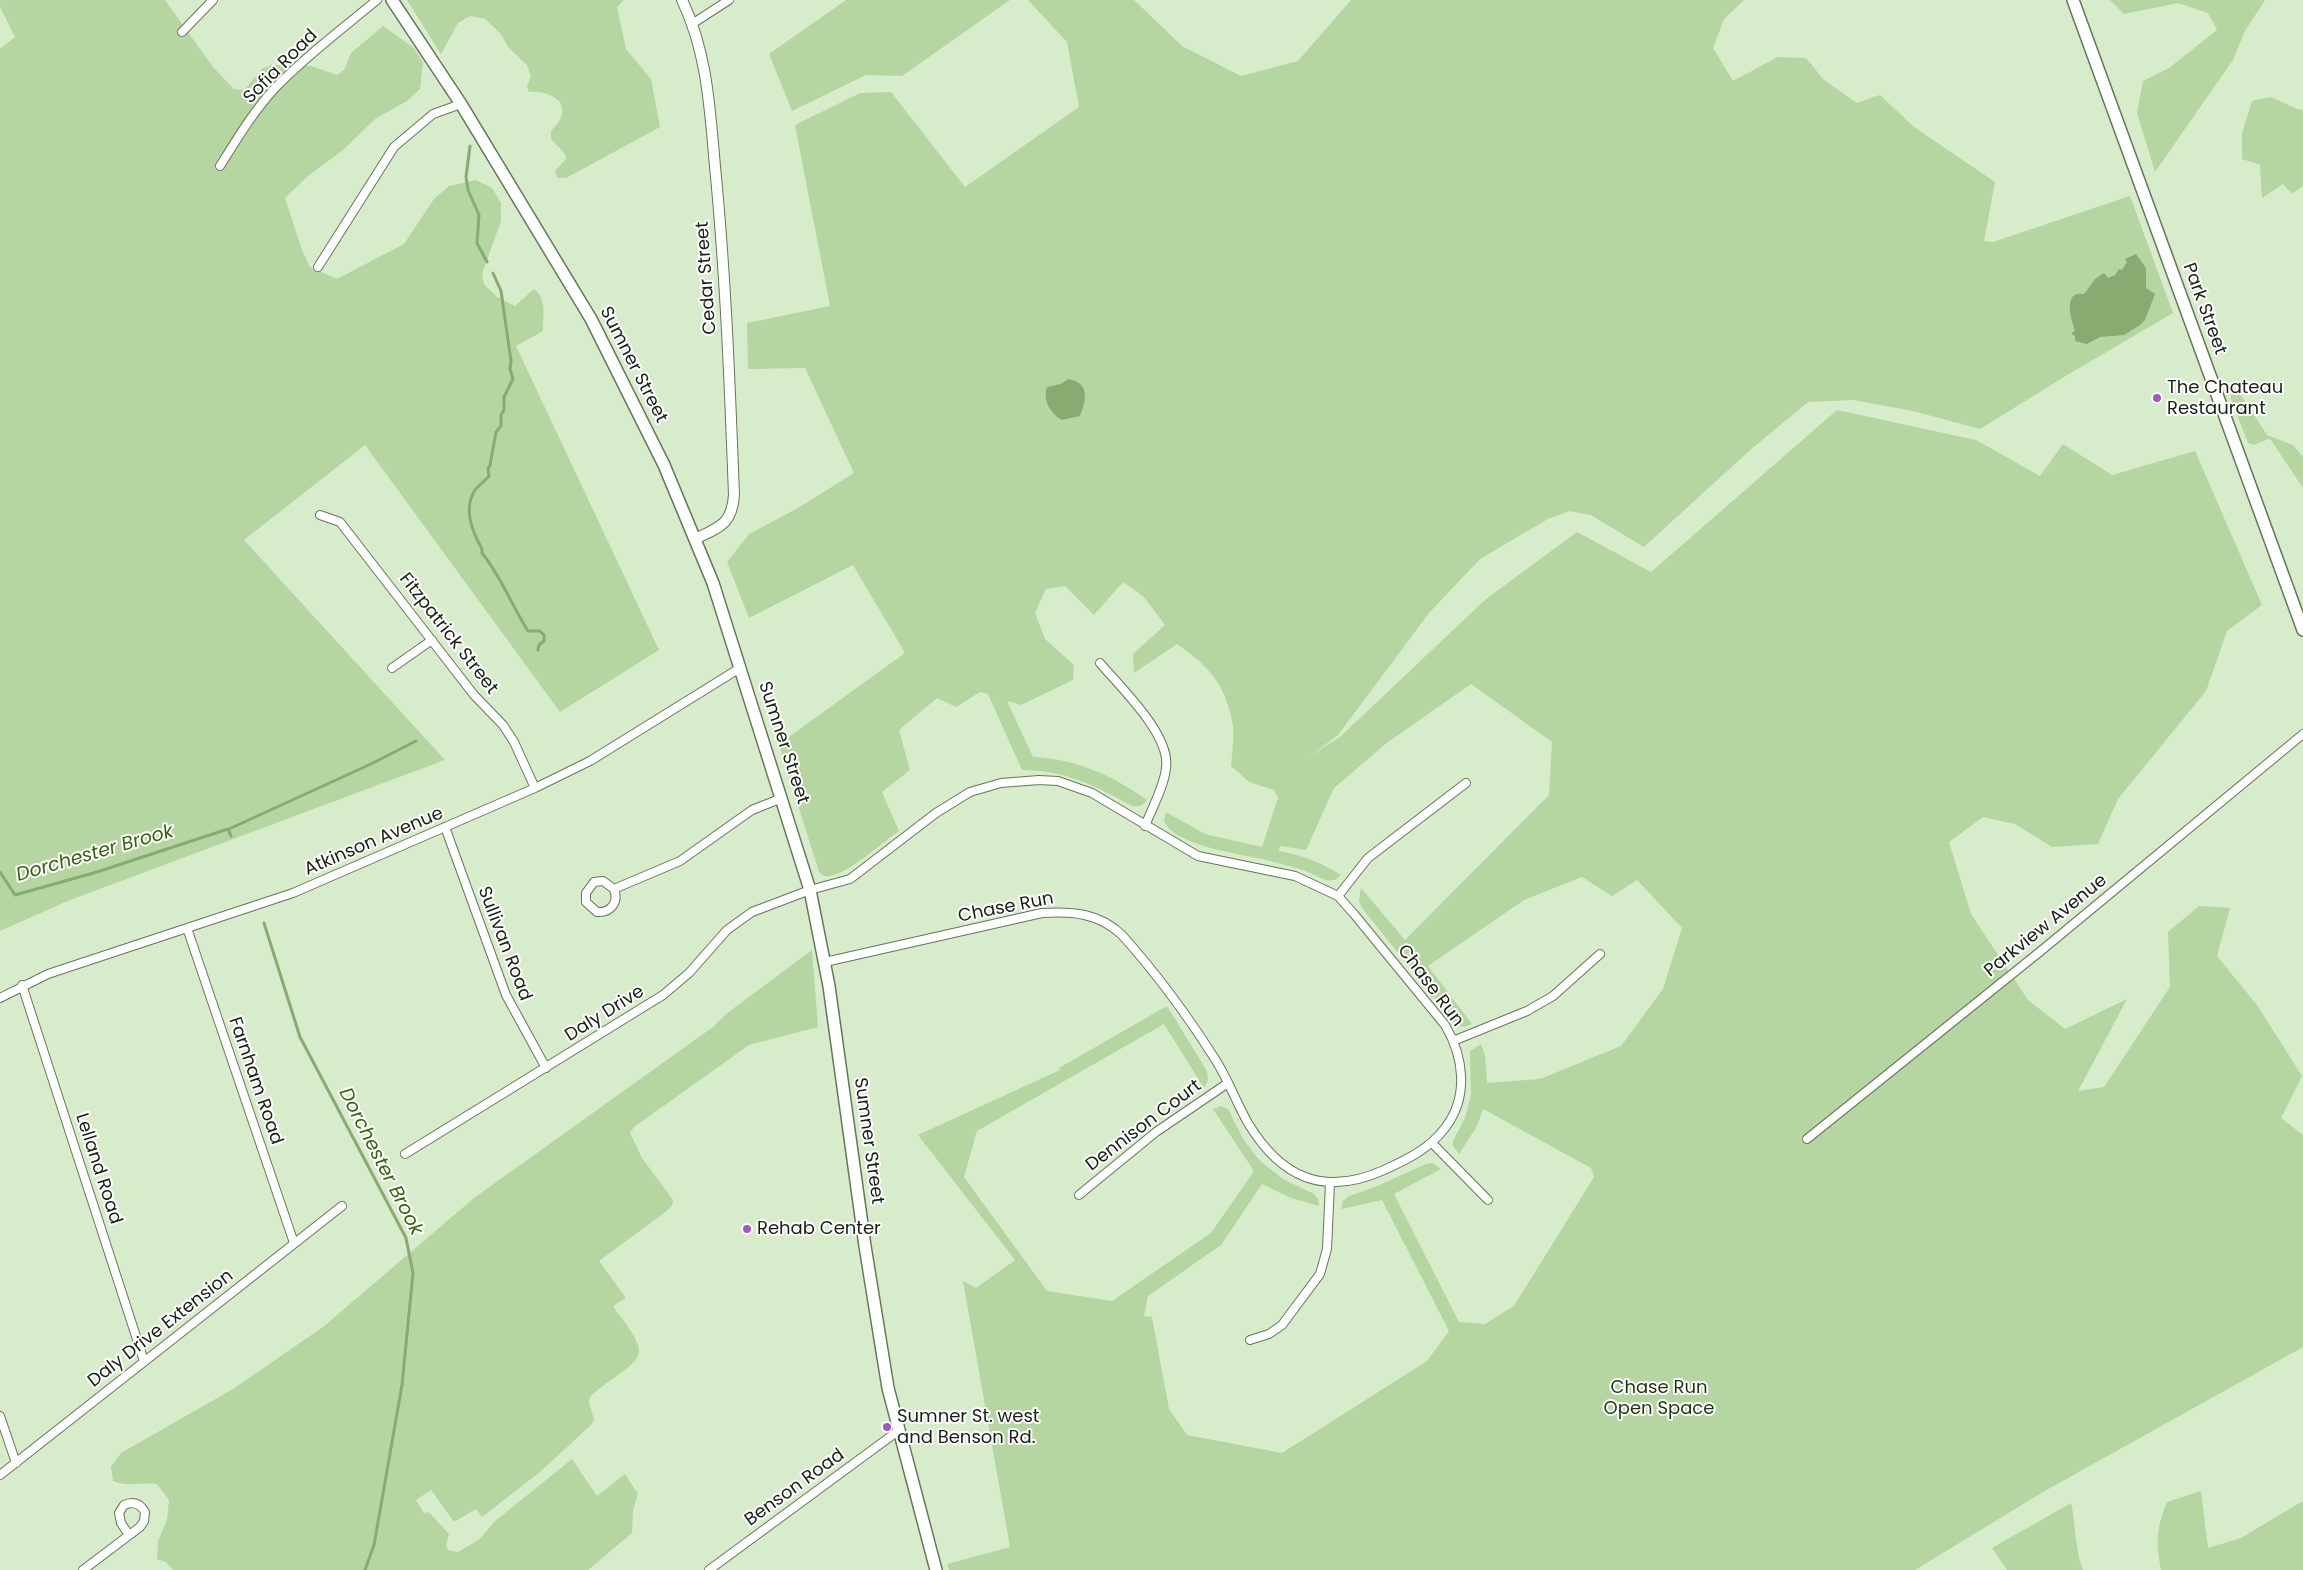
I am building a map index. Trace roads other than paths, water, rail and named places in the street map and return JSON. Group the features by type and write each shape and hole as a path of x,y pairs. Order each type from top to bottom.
{"main road":[{"name":"Sumner Street","path":"392,0 461,104 591,319 649,433 713,583 810,890 825,962 880,1342 898,1431 936,1570"},
{"name":"Park Street","path":"2073,0 2303,630"}],"street":[{"path":"182,32 213,0"},
{"name":"Sofia Road","path":"220,166 252,116 274,90 300,64 377,0"},
{"name":"Cedar Street","path":"682,0 692,24 705,70 723,254 734,495 733,508 725,524 695,539"},
{"path":"692,24 729,0"},
{"path":"318,267 394,147 433,114 461,104"},
{"name":"Fitzpatrick Street","path":"320,515 340,522 474,695 503,725 514,742 535,788"},
{"path":"392,668 432,640"},
{"path":"1100,662 1161,738 1166,754 1166,769 1145,826"},
{"name":"Atkinson Avenue","path":"0,998 22,986 66,967 293,893 535,788 590,761 740,668"},
{"name":"Parkview Avenue","path":"1807,1139 2042,950 2303,734"},
{"name":"Chase Run","path":"810,890 850,879 956,800 985,787 1001,783 1038,780 1058,781 1092,793 1198,856 1295,876 1338,896 1445,1025 1453,1041 1461,1068 1460,1097 1447,1125 1432,1143 1413,1156 1377,1173 1351,1182 1330,1183 1297,1174 1277,1159 1256,1136 1228,1083 1178,1002 1130,944 1114,928 1086,914 1066,912 1042,913 825,962"},
{"path":"1338,896 1368,858 1466,783"},
{"path":"614,889 680,861 752,810 782,798"},
{"name":"Sullivan Road","path":"444,828 502,988 546,1068"},
{"path":"603,881 614,889 616,899 614,904 607,910 597,912 586,902 586,893 594,882 603,881"},
{"name":"Daly Drive","path":"405,1154 672,990 723,934 744,917 760,908 810,890"},
{"name":"Farnham Road","path":"187,928 294,1243"},
{"path":"1453,1041 1496,1025 1541,1003 1563,988 1600,954"},
{"name":"Lelland Road","path":"22,986 144,1361"},
{"name":"Dennison Court","path":"1079,1195 1156,1132 1228,1083"},
{"path":"1432,1143 1488,1200"},
{"path":"1250,1340 1269,1334 1282,1326 1320,1274 1327,1250 1330,1183"},
{"name":"Daly Drive Extension","path":"0,1474 342,1206"},
{"path":"0,1416 16,1462"},
{"name":"Benson Road","path":"709,1570 898,1431"},
{"path":"83,1570 129,1535"}],"waterway":[{"path":"470,146 466,177 468,190 479,215 477,243 487,262"},
{"path":"493,273 501,291 511,361 510,369 513,379 504,397 501,426 496,432 488,469 489,476 475,490 471,497 469,512 472,527 482,553 495,572 528,631 540,631 544,635 544,641 539,645 538,650"},
{"path":"229,829 371,764 416,741"},
{"name":"Dorchester Brook","path":"0,872 15,895 97,872 228,829 231,836"},
{"name":"Dorchester Brook","path":"264,923 300,1037 406,1238 413,1273 402,1385 374,1545 365,1570"}],"place":[{"name":"The Chateau Restaurant","path":"2157,398"},
{"name":"Rehab Center","path":"747,1229"},
{"name":"Sumner St. west and Benson Rd.","path":"887,1427"}],"park label":[{"name":"Chase Run Open Space","path":"1659,1398"}]}
